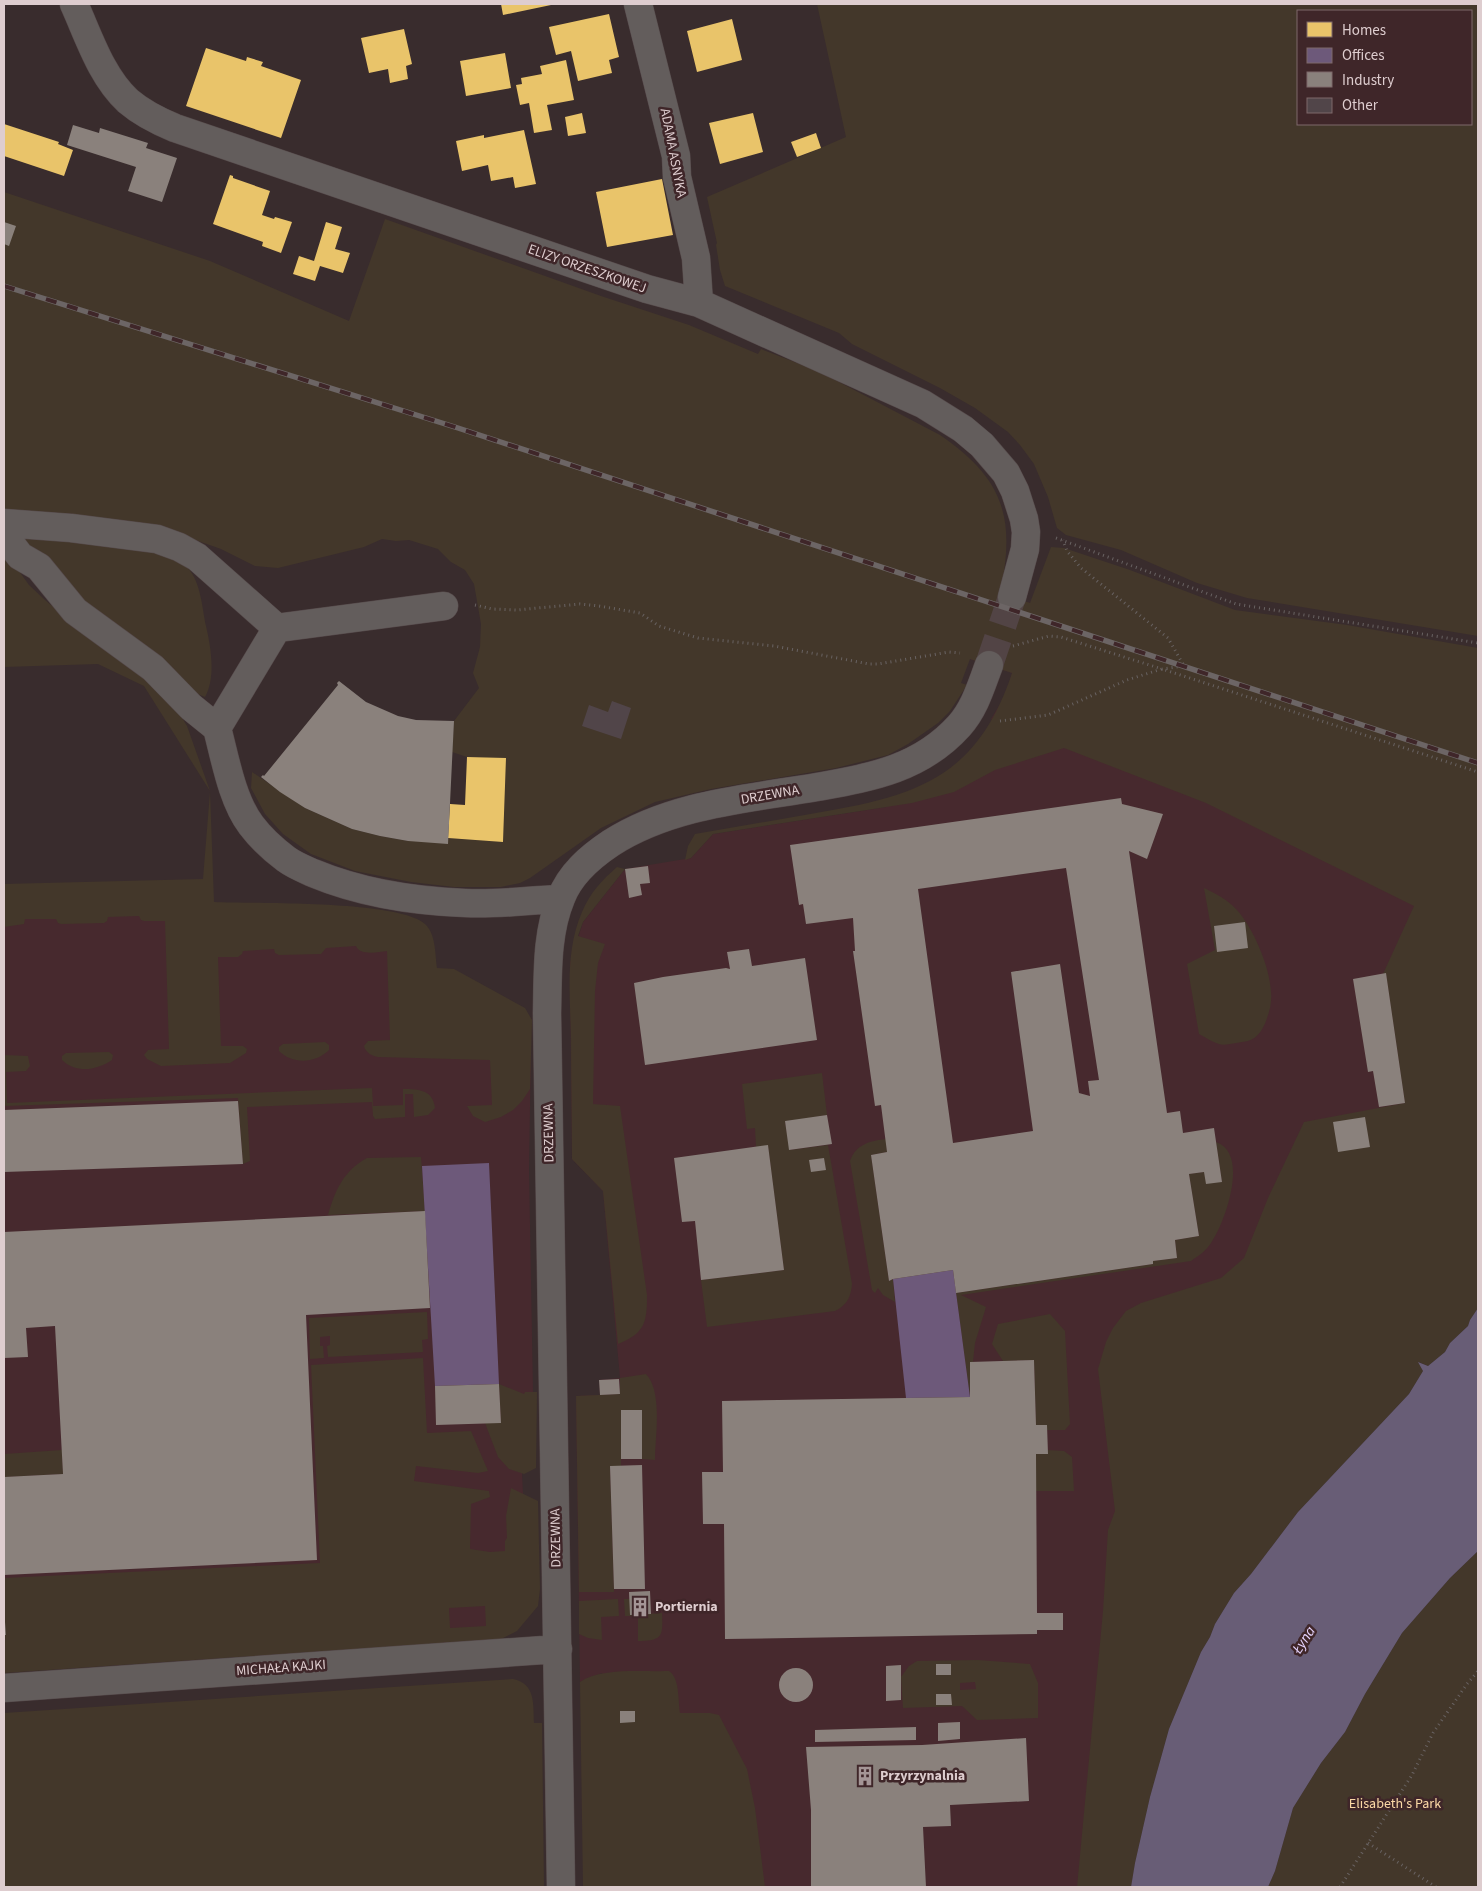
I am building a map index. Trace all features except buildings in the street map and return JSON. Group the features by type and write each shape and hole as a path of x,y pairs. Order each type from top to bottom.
{"street":[{"name":"ELIZY ORZESZKOWEJ","path":"74,4 113,83 129,101 152,118 184,131 646,289 700,303 923,404 963,429 982,445 1006,474 1022,507 1026,532 1025,549 1012,597"},
{"name":"ADAMA ASNYKA","path":"638,4 676,156 677,177 696,258 700,303"},
{"path":"4,523 138,536 157,539 179,547 197,557 277,628 444,606"},
{"path":"4,535 20,556 39,567 75,611 153,668 191,707 217,728 231,783 250,824 286,860 332,881 361,890 413,898 466,904 560,898"},
{"path":"217,728 277,628"},
{"name":"DRZEWNA","path":"561,1887 547,1013 550,946 560,898 567,884 593,856 631,832 653,821 696,808 870,778 904,767 937,746 960,725 976,699 989,665"},
{"name":"MICHAŁA KAJKI","path":"4,1688 558,1649"}],"path":[{"path":"1026,532 1050,535 1236,604 1478,643"},
{"path":"994,721 1048,716 1127,680 1162,669 1184,666 1172,643 1128,604 1081,568 1067,551 1063,540"},
{"path":"444,606 477,605 517,610 580,604 599,606 640,613 659,626 698,638 774,646 868,664 949,652 963,654"},
{"path":"1009,647 1049,636 1061,637 1478,772"},
{"path":"1340,1887 1412,1775 1433,1733 1478,1671"},
{"path":"1368,1843 1436,1887"}],"shaded area":[{"path":"4,197 1025,602 1478,671 1430,1109 1088,1887 606,1887 602,1673 580,1682 576,1396 600,1395 599,1380 620,1378 603,1191 572,1159 570,963 583,922 625,869 691,858 713,834 886,807 1021,732 991,719 1005,696 1012,673 970,659"},
{"path":"4,894 201,915 414,922 416,1047 531,1044 529,1169 533,1392 530,1395 522,1473 523,1494 496,1636 4,1669"}],"green space":[{"path":"817,4 1478,4 1478,636 1247,598 1197,583 1121,550 1066,535 1057,528 1048,497 1034,464 1008,432 975,408 940,388 852,344 839,333 725,286 720,270 717,243 707,197 846,137"},
{"path":"4,192 210,261 349,321 385,219 601,296 689,325 758,354 761,349 818,371 940,435 962,451 979,468 1000,502 1005,522 1005,566 1000,593 1030,603 1051,547 1064,548 1130,570 1235,610 1347,625 1478,648 1478,1308 1468,1326 1450,1343 1445,1352 1428,1366 1419,1362 1423,1371 1409,1394 1298,1512 1251,1574 1234,1593 1215,1624 1201,1652 1169,1729 1150,1797 1131,1887 1077,1887 1103,1611 1108,1530 1115,1511 1098,1369 1106,1342 1113,1328 1126,1311 1141,1303 1221,1278 1244,1258 1268,1198 1304,1122 1405,1103 1386,974 1383,974 1414,906 1206,803 1064,748 995,770 954,792 912,803 713,834 691,858 685,860 688,846 695,834 884,799 913,789 938,776 961,759 981,737 998,708 1012,673 970,659 961,683 967,685 950,711 938,723 908,744 888,755 836,768 711,789 655,802 601,828 520,883 501,887 454,887 411,882 355,871 311,854 283,834 265,814 251,788 252,772 305,808 352,829 408,841 448,838 503,842 506,759 467,757 452,752 454,721 479,688 473,673 480,647 481,624 474,584 465,570 451,562 438,549 409,540 382,539 364,547 278,568 255,566 221,549 153,525 4,509"},
{"path":"15,531 107,540 133,545 175,558 188,568 198,588 211,653 210,681 205,697 195,693 88,606"},
{"path":"4,550 29,585 45,600 81,630 139,670 171,700 187,726 210,791 144,686 98,664 4,667"},
{"path":"210,792 214,902 357,907 410,916 429,928 434,944 437,968 454,969 525,1008 532,1020 530,1089 513,1110 501,1117 485,1122 473,1116 467,1106 492,1105 490,1060 378,1057 371,1055 366,1050 364,1046 368,1041 390,1040 387,951 365,952 356,946 326,948 321,954 279,955 275,953 274,949 243,951 238,957 218,957 221,1046 243,1046 247,1049 246,1053 230,1063 161,1066 147,1059 144,1055 148,1050 169,1049 165,921 144,921 139,916 108,917 104,923 61,924 56,919 25,919 24,924 4,927 4,884 203,879"},
{"path":"617,867 625,869 583,922 578,936 605,944 598,963 595,991 593,1104 620,1106 647,1295 643,1326 634,1336 618,1344 603,1191 572,1159 570,989 573,942 582,912 597,887"},
{"path":"1204,888 1217,894 1236,909 1260,948 1268,971 1271,995 1269,1012 1261,1031 1251,1040 1221,1045 1199,1034 1187,964 1215,950"},
{"path":"4,1029 5,1055 28,1056 30,1066 26,1071 6,1072 7,1103 372,1088 373,1106 403,1105 403,1089 409,1089 420,1090 428,1094 434,1102 435,1108 428,1115 414,1117 413,1094 405,1094 405,1117 375,1119 372,1102 247,1107 250,1161 243,1164 238,1098 4,1106"},
{"path":"325,1042 329,1045 329,1050 318,1058 311,1060 291,1059 279,1051 279,1047 283,1044"},
{"path":"109,1052 113,1055 112,1060 94,1068 80,1069 62,1060 62,1056 66,1053"},
{"path":"822,1073 827,1115 785,1122 790,1150 828,1145 852,1284 851,1293 843,1306 835,1311 707,1327 701,1280 784,1270 768,1146 756,1147 755,1128 747,1129 742,1084"},
{"path":"886,1139 887,1152 871,1155 889,1281 893,1279 895,1302 883,1295 878,1288 875,1293 872,1290 850,1161 856,1151 864,1144"},
{"path":"1216,1142 1226,1149 1232,1160 1232,1189 1217,1233 1207,1248 1191,1261 961,1295 986,1307 975,1343 973,1362 970,1362 970,1397 956,1293 1153,1264 1153,1261 1177,1258 1175,1240 1199,1236 1189,1174 1204,1172 1222,1182"},
{"path":"421,1157 425,1211 328,1215 341,1182 352,1169 367,1158"},
{"path":"427,1312 428,1339 422,1340 423,1352 328,1357 327,1346 330,1345 330,1336 320,1337 320,1346 323,1346 324,1358 310,1359 309,1318"},
{"path":"1050,1314 1065,1331 1070,1424 1065,1430 1047,1430 1047,1425 1036,1425 1034,1360 1003,1361 992,1344 998,1324"},
{"path":"423,1358 427,1433 471,1431 488,1471 478,1473 416,1466 414,1481 489,1491 490,1497 471,1504 470,1549 490,1552 505,1551 505,1541 507,1538 506,1516 511,1488 538,1501 540,1589 538,1606 517,1631 501,1639 4,1673 4,1578 320,1563 311,1365","holes":["485,1606 486,1626 450,1628 449,1608"]},
{"path":"646,1374 655,1392 657,1427 655,1460 642,1459 621,1411 621,1466 610,1466 614,1592 579,1592 576,1396 620,1394 620,1378"},
{"path":"499,1384 524,1394 525,1392 537,1392 536,1468 524,1474 509,1469 498,1457 485,1423 501,1423"},
{"path":"62,1450 63,1474 4,1477 4,1454"},
{"path":"1047,1450 1064,1451 1072,1457 1074,1491 1036,1491 1036,1454 1047,1454"},
{"name":"Elisabeth's Park","path":"1478,1551 1478,1887 1268,1887 1275,1871 1293,1808 1321,1763 1345,1732 1365,1694 1402,1633 1450,1578"},
{"path":"618,1599 619,1616 601,1617 602,1640 588,1638 579,1634 579,1601"},
{"path":"624,1599 630,1599 630,1615 662,1613 660,1636 652,1640 638,1641 638,1616 625,1616"},
{"path":"978,1660 1030,1664 1038,1683 1038,1718 977,1720 962,1706 903,1708 901,1677 909,1666 917,1661","holes":["975,1682 976,1689 960,1690 960,1683"]},
{"path":"669,1671 673,1674 677,1684 680,1713 710,1713 719,1715 747,1769 755,1808 765,1887 583,1887 580,1682 589,1677 611,1672"},
{"path":"513,1679 526,1685 532,1696 534,1723 542,1723 544,1887 4,1887 4,1713"}],"water":[{"name":"Łyna","path":"1478,1308 1478,1551 1450,1578 1402,1633 1365,1694 1345,1732 1321,1763 1293,1808 1275,1871 1268,1887 1131,1887 1150,1797 1169,1729 1201,1652 1215,1624 1234,1593 1251,1574 1298,1512 1409,1394 1423,1371 1418,1362 1428,1366 1445,1352 1450,1343 1468,1326"}],"tunnel":[{"path":"989,665 1012,597"}],"railway":[{"path":"4,286 458,428 1478,763"}],"place":[{"name":"Portiernia","path":"640,1607"},
{"name":"Przyrzynalnia","path":"865,1776"}]}
